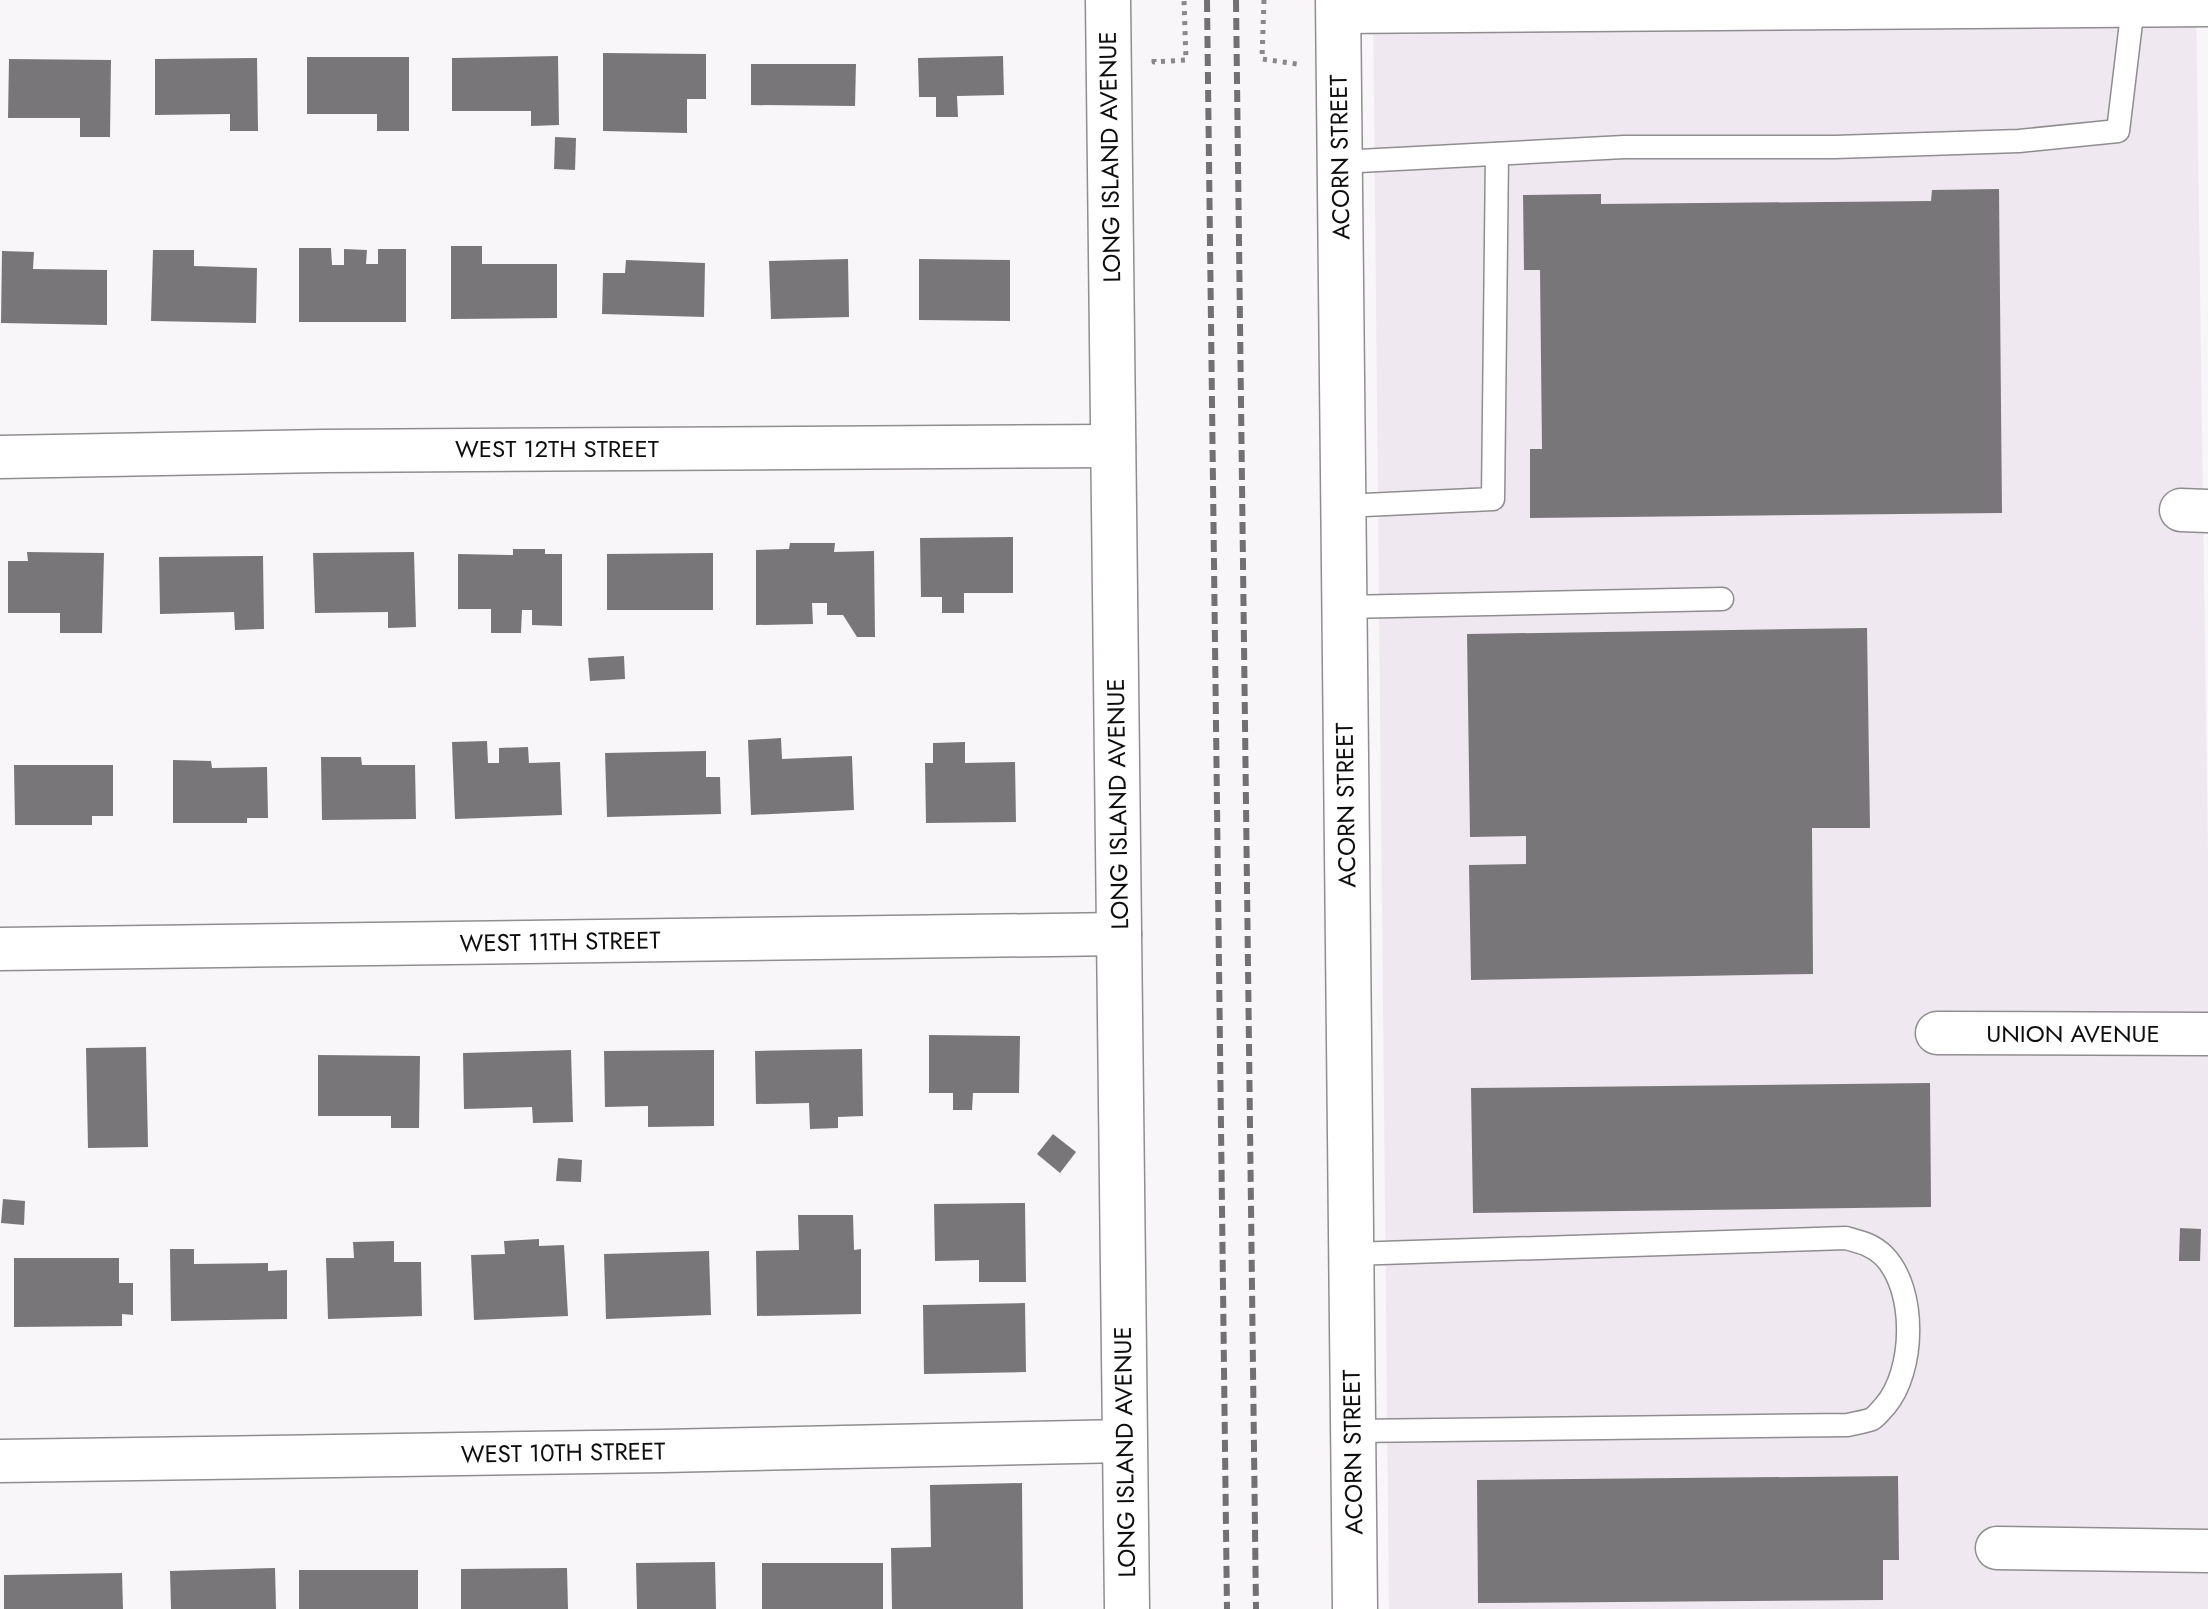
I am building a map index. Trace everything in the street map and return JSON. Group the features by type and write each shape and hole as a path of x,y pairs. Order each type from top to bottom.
{"street":[{"name":"LONG ISLAND AVENUE","path":"1108,0 1127,1609"},
{"path":"1338,6 2208,5"},
{"name":"ACORN STREET","path":"1338,6 1355,1609"},
{"name":"WEST 12TH STREET","path":"0,457 340,451 1114,446"},
{"name":"WEST 11TH STREET","path":"0,949 1120,934"},
{"name":"UNION AVENUE","path":"1937,1033 2208,1034"},
{"name":"WEST 10TH STREET","path":"0,1461 647,1452 1125,1441"},
{"path":"1997,1548 2208,1551"}],"lane":[{"path":"1340,162 1624,147 1835,147 2019,141 2118,131 2133,6"},
{"path":"1343,506 1493,499 1497,154"},
{"path":"1344,607 1722,599"},
{"path":"1351,1254 1846,1238 1871,1245 1886,1259 1900,1282 1907,1314 1904,1369 1892,1398 1874,1418 1848,1425 1353,1431"}],"path":[{"path":"1155,47 1154,62 1186,60 1184,0"},
{"path":"1264,0 1262,59 1302,65"}],"shaded area":[{"path":"1373,0 2196,0 2208,857 2208,1609 1389,1609"}],"building":[{"path":"603,53 706,54 706,99 687,99 687,133 603,131"},
{"path":"558,56 559,125 531,126 531,111 452,111 452,58"},
{"path":"1003,56 1004,95 957,96 958,117 936,117 936,97 919,97 918,58"},
{"path":"307,57 409,57 409,131 377,131 377,114 307,114"},
{"path":"257,58 258,131 230,131 230,114 155,115 155,59"},
{"path":"9,59 111,60 110,137 80,137 80,118 8,118"},
{"path":"751,64 856,64 855,106 751,105"},
{"path":"555,137 576,138 575,170 554,169"},
{"path":"1999,189 2002,513 1530,518 1530,449 1542,449 1540,270 1524,270 1523,195 1601,194 1601,204 1931,201 1932,190"},
{"path":"451,246 482,246 482,264 557,264 557,318 451,319"},
{"path":"299,248 331,248 332,265 344,265 344,249 367,250 366,264 378,264 378,249 406,249 406,322 299,322"},
{"path":"153,250 194,250 194,266 257,268 256,323 151,321"},
{"path":"2,251 34,252 33,269 107,270 107,325 1,323"},
{"path":"848,259 849,317 771,319 769,261"},
{"path":"919,259 1010,260 1010,321 919,320"},
{"path":"626,260 705,263 704,317 602,314 603,273 625,273"},
{"path":"1013,537 1013,593 964,593 964,613 942,613 942,597 921,597 920,538"},
{"path":"790,543 835,543 834,552 874,551 875,637 857,637 843,615 827,615 827,603 812,603 813,624 756,625 756,550 789,549"},
{"path":"513,549 545,549 545,554 562,554 562,626 532,625 532,610 522,610 521,633 491,633 491,609 458,609 458,554 513,555"},
{"path":"27,552 104,553 102,633 60,633 60,613 8,613 8,561 28,561"},
{"path":"414,552 416,627 388,628 388,612 315,613 313,553"},
{"path":"713,553 713,610 607,610 607,554"},
{"path":"263,556 264,629 235,630 234,612 160,614 159,557"},
{"path":"1867,628 1870,828 1812,828 1813,974 1471,980 1469,865 1526,864 1526,836 1470,837 1467,634"},
{"path":"624,656 625,679 590,681 588,658"},
{"path":"781,738 782,759 852,756 854,810 751,815 748,740"},
{"path":"487,741 488,763 499,763 499,748 528,747 529,763 560,762 562,815 455,819 452,742"},
{"path":"965,742 965,763 1015,762 1016,822 926,823 925,763 933,763 933,743"},
{"path":"706,751 706,777 720,777 721,814 607,817 605,753"},
{"path":"321,757 361,757 362,765 415,765 416,819 322,820"},
{"path":"173,760 211,761 212,768 267,767 268,818 247,818 247,823 173,823"},
{"path":"14,765 113,765 113,816 92,816 92,825 15,825"},
{"path":"929,1035 1020,1036 1019,1093 973,1093 972,1110 953,1110 953,1093 929,1093"},
{"path":"146,1047 148,1147 88,1148 86,1048"},
{"path":"862,1049 863,1116 838,1117 838,1128 810,1129 809,1103 756,1104 755,1051"},
{"path":"571,1050 573,1122 533,1123 532,1107 464,1109 463,1053"},
{"path":"714,1050 714,1126 648,1127 648,1106 605,1107 604,1051"},
{"path":"318,1055 420,1056 419,1128 391,1128 391,1116 318,1116"},
{"path":"1930,1083 1931,1207 1473,1213 1471,1088"},
{"path":"1053,1134 1076,1152 1060,1173 1037,1154"},
{"path":"558,1158 582,1160 581,1182 556,1181"},
{"path":"3,1199 25,1201 24,1225 1,1223"},
{"path":"1025,1203 1026,1282 979,1282 979,1260 935,1261 934,1204"},
{"path":"798,1215 853,1215 854,1250 861,1249 861,1314 757,1316 756,1251 799,1250"},
{"path":"2180,1228 2201,1229 2200,1261 2179,1261"},
{"path":"539,1239 539,1246 564,1245 568,1316 474,1320 471,1255 505,1254 504,1241"},
{"path":"394,1241 394,1262 421,1262 422,1316 328,1319 326,1258 354,1258 353,1242"},
{"path":"170,1249 194,1249 194,1264 268,1263 268,1271 287,1270 287,1319 171,1321"},
{"path":"709,1251 711,1315 606,1319 604,1254"},
{"path":"14,1258 119,1258 119,1283 133,1283 133,1315 122,1314 122,1326 14,1327"},
{"path":"1025,1303 1026,1372 924,1374 923,1305"},
{"path":"1898,1476 1899,1560 1883,1560 1883,1600 1478,1603 1477,1480"},
{"path":"1022,1483 1023,1609 892,1609 891,1548 931,1547 930,1485"},
{"path":"715,1562 716,1609 637,1609 636,1563"},
{"path":"762,1563 883,1563 883,1609 762,1609"},
{"path":"275,1568 276,1609 171,1609 170,1571"},
{"path":"567,1568 568,1609 461,1609 461,1569"},
{"path":"299,1570 418,1570 418,1609 299,1609"},
{"path":"122,1573 123,1609 4,1609 4,1575"}],"railway":[{"path":"1207,0 1227,1609"},
{"path":"1236,0 1256,1609"}]}
